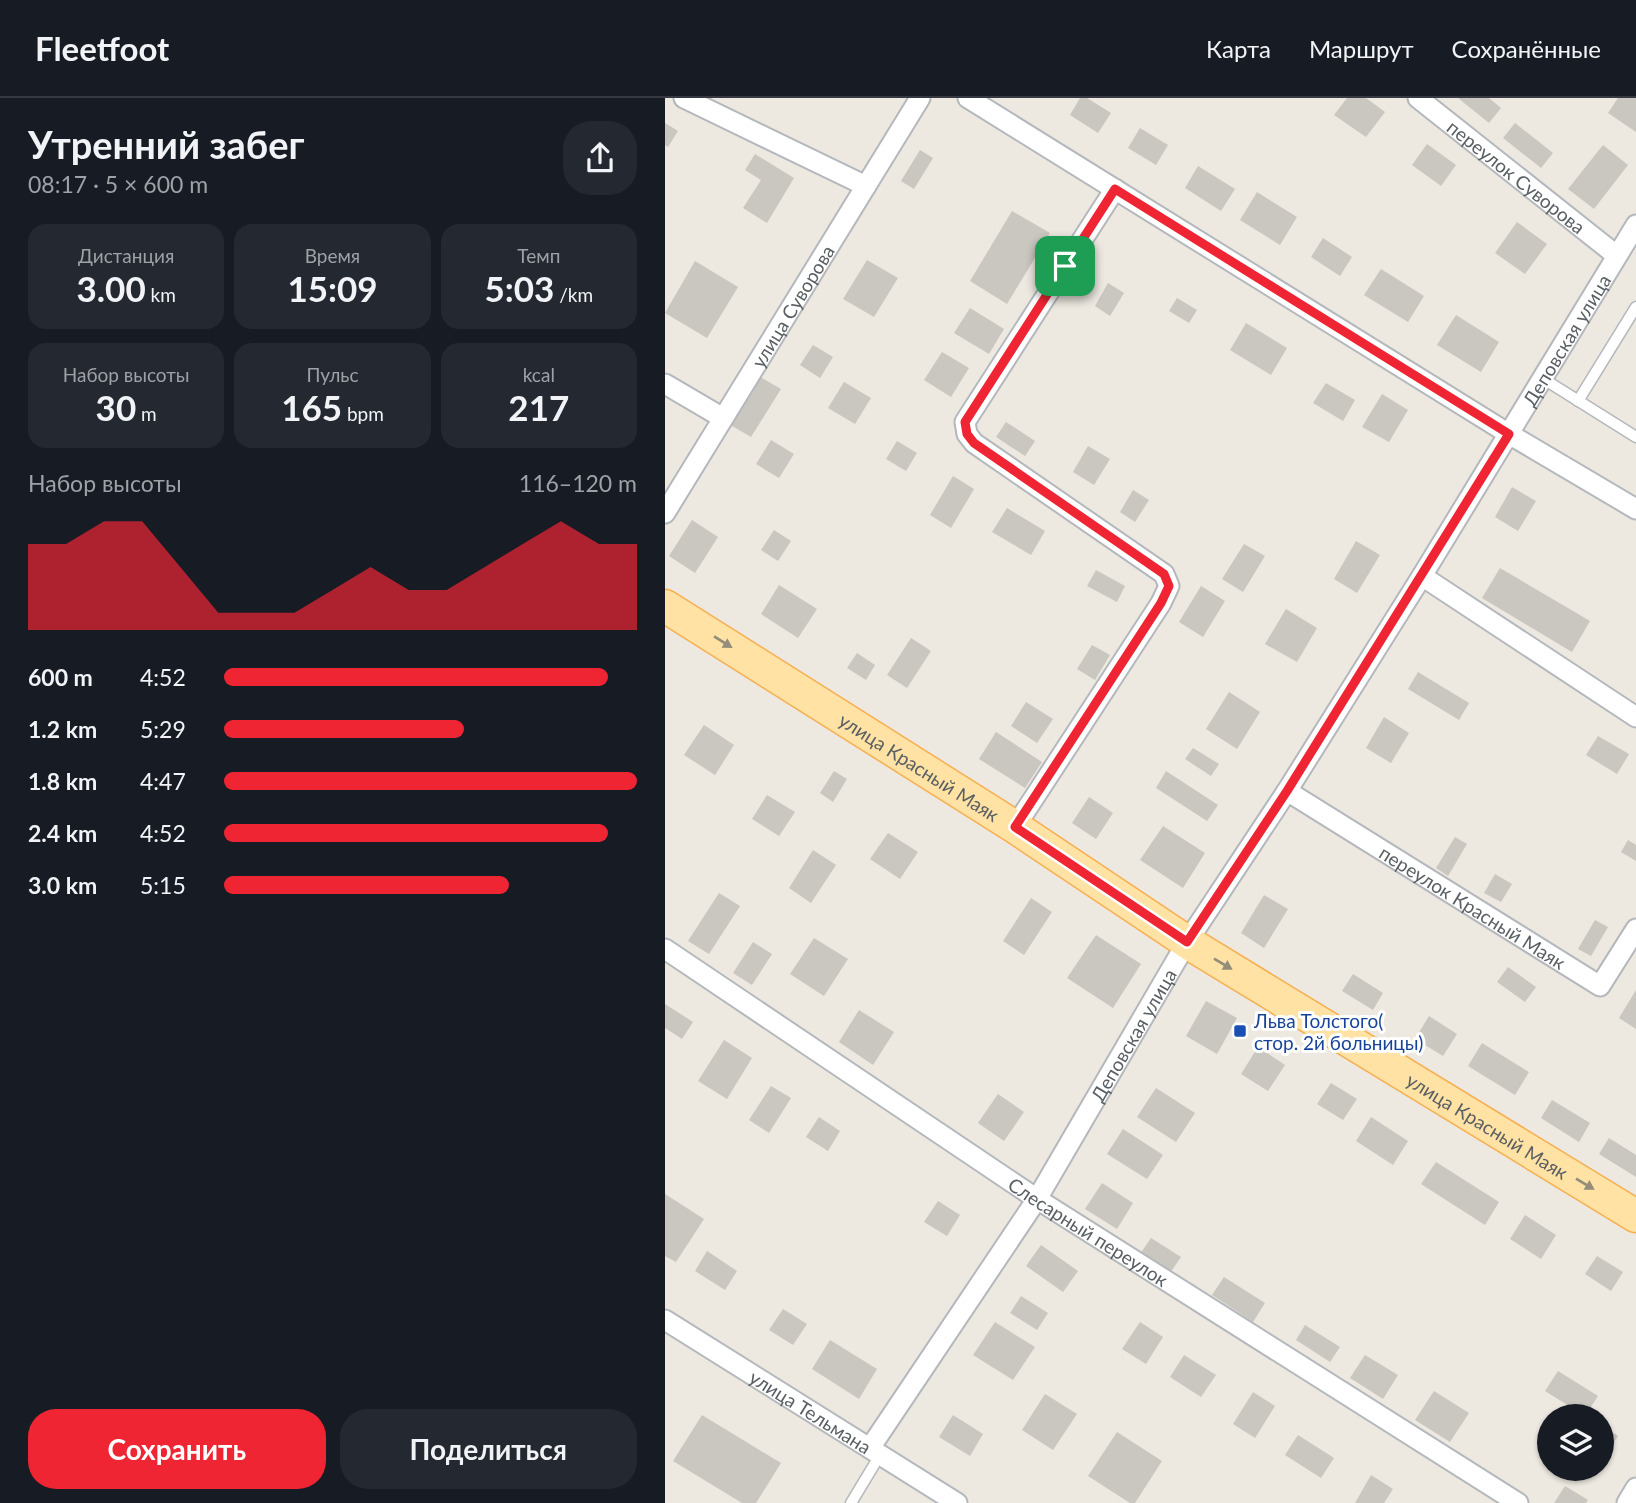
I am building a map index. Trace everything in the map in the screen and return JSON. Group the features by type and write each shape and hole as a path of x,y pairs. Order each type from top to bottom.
{"main road":[{"name":"улица Красный Маяк","path":"665,606 1015,827 1187,942 1636,1216"}],"street":[{"path":"684,98 866,186"},
{"name":"улица Суворова","path":"665,513 920,98"},
{"path":"968,98 1509,434 1636,509"},
{"name":"переулок Суворова","path":"1418,98 1616,255"},
{"path":"1015,827 1161,603 1169,586 1164,574 974,443 967,434 965,422 1115,189"},
{"name":"Деповская улица","path":"875,1452 1037,1199 1187,942 1287,791 1422,576 1636,225"},
{"path":"665,384 723,418"},
{"path":"1422,576 1636,717"},
{"name":"переулок Красный Маяк","path":"1287,791 1600,986 1636,929"},
{"name":"Слесарный переулок","path":"665,949 1037,1199 1518,1503"},
{"name":"улица Тельмана","path":"666,1322 957,1503"},
{"path":"1627,1503 1636,1488"}],"lane":[{"path":"1578,401 1636,307"},
{"path":"1542,377 1636,437"},
{"path":"851,1503 875,1452"}],"building":[{"path":"1080,98 1087,98 1111,113 1098,133 1070,115"},
{"path":"1347,98 1366,98 1385,112 1366,137 1334,115"},
{"path":"1458,98 1489,98 1501,108 1489,123"},
{"path":"1618,98 1636,98 1636,132 1608,113"},
{"path":"665,123 678,131 668,147 665,145"},
{"path":"1515,123 1553,153 1541,168 1503,138"},
{"path":"1140,128 1168,145 1156,165 1128,148"},
{"path":"1427,144 1456,165 1441,186 1412,165"},
{"path":"1603,145 1628,165 1594,209 1568,189"},
{"path":"920,150 933,158 914,189 901,181"},
{"path":"755,154 794,178 767,223 743,208 761,180 745,170"},
{"path":"1198,166 1235,189 1221,211 1185,188"},
{"path":"1257,192 1297,217 1280,245 1240,220"},
{"path":"1012,211 1050,233 1007,304 970,281"},
{"path":"1517,222 1547,244 1525,274 1495,253"},
{"path":"1323,238 1352,257 1340,276 1311,257"},
{"path":"867,260 898,278 874,317 843,299"},
{"path":"695,261 738,287 707,338 665,313"},
{"path":"1381,269 1424,296 1408,322 1364,295"},
{"path":"1108,283 1124,293 1110,316 1095,306"},
{"path":"1177,298 1197,310 1189,323 1169,311"},
{"path":"970,308 1004,329 989,354 954,333"},
{"path":"1456,315 1499,342 1481,372 1437,345"},
{"path":"1246,323 1287,348 1271,375 1230,350"},
{"path":"813,345 833,357 820,378 800,365"},
{"path":"942,352 969,368 951,397 924,380"},
{"path":"757,375 781,389 751,437 727,423"},
{"path":"844,382 871,398 855,424 828,408"},
{"path":"1326,383 1355,400 1343,421 1313,403"},
{"path":"1382,394 1408,410 1389,442 1362,427"},
{"path":"1006,422 1035,441 1025,456 996,437"},
{"path":"771,440 794,454 779,478 756,464"},
{"path":"897,441 917,453 906,471 886,459"},
{"path":"1088,446 1110,459 1094,485 1073,472"},
{"path":"953,476 974,489 951,528 930,515"},
{"path":"1512,487 1536,501 1518,531 1495,517"},
{"path":"1133,490 1149,500 1135,522 1120,512"},
{"path":"1007,508 1045,531 1031,555 992,532"},
{"path":"692,520 718,537 695,573 669,556"},
{"path":"774,530 791,541 778,561 761,550"},
{"path":"1356,541 1380,555 1357,593 1334,579"},
{"path":"1244,544 1265,556 1243,592 1222,579"},
{"path":"1500,568 1590,621 1572,652 1482,598"},
{"path":"1096,570 1125,586 1117,602 1087,586"},
{"path":"779,585 817,609 798,638 761,614"},
{"path":"1201,586 1225,601 1203,637 1179,622"},
{"path":"1286,609 1317,628 1297,662 1265,644"},
{"path":"911,638 931,651 907,688 887,675"},
{"path":"1092,645 1110,655 1095,680 1077,669"},
{"path":"857,653 875,665 866,680 847,668"},
{"path":"1418,672 1469,703 1459,720 1408,689"},
{"path":"1229,692 1260,712 1237,749 1206,729"},
{"path":"1026,702 1053,719 1037,743 1011,726"},
{"path":"1384,717 1409,733 1391,763 1366,748"},
{"path":"704,725 734,745 715,775 684,755"},
{"path":"996,732 1042,762 1025,788 979,759"},
{"path":"1598,736 1629,754 1617,774 1586,755"},
{"path":"1193,748 1219,764 1211,776 1185,759"},
{"path":"834,771 847,779 833,802 820,793"},
{"path":"1166,771 1218,805 1207,821 1156,788"},
{"path":"767,795 795,812 779,836 752,819"},
{"path":"1089,797 1113,813 1096,839 1072,823"},
{"path":"1163,826 1205,853 1183,888 1140,860"},
{"path":"888,833 918,852 900,879 870,859"},
{"path":"1455,837 1467,844 1448,876 1436,868"},
{"path":"1628,840 1636,845 1636,861 1621,852"},
{"path":"813,850 836,865 811,903 789,888"},
{"path":"1495,874 1512,884 1501,902 1484,893"},
{"path":"719,893 740,906 709,954 688,941"},
{"path":"1264,895 1288,909 1264,948 1241,933"},
{"path":"1031,898 1052,912 1024,955 1003,941"},
{"path":"1595,920 1608,927 1591,956 1578,949"},
{"path":"1096,935 1141,964 1113,1008 1067,978"},
{"path":"814,938 848,959 824,996 790,974"},
{"path":"753,942 772,954 752,985 733,973"},
{"path":"1508,967 1536,987 1525,1002 1497,982"},
{"path":"1353,974 1383,993 1373,1010 1342,991"},
{"path":"1636,990 1636,1029 1619,1018"},
{"path":"1206,1001 1237,1018 1217,1054 1186,1036"},
{"path":"665,1004 693,1022 682,1039 665,1028"},
{"path":"859,1010 894,1032 873,1065 839,1042"},
{"path":"1429,1016 1457,1034 1443,1056 1415,1039"},
{"path":"724,1040 752,1058 727,1099 698,1081"},
{"path":"1482,1043 1529,1072 1515,1095 1468,1066"},
{"path":"1258,1047 1285,1065 1268,1091 1241,1074"},
{"path":"1331,1083 1357,1099 1343,1120 1317,1104"},
{"path":"771,1086 791,1098 769,1133 749,1120"},
{"path":"1156,1088 1195,1113 1176,1142 1137,1117"},
{"path":"998,1094 1024,1112 1004,1141 978,1123"},
{"path":"1552,1100 1590,1123 1579,1142 1541,1118"},
{"path":"819,1117 840,1131 828,1151 806,1137"},
{"path":"1371,1117 1408,1141 1393,1165 1356,1141"},
{"path":"1123,1129 1163,1155 1147,1179 1107,1154"},
{"path":"1609,1138 1636,1155 1636,1177 1599,1154"},
{"path":"1436,1162 1499,1202 1485,1225 1421,1184"},
{"path":"1102,1183 1133,1203 1117,1229 1085,1209"},
{"path":"665,1194 704,1219 676,1262 665,1256"},
{"path":"938,1201 960,1215 947,1236 924,1222"},
{"path":"1525,1215 1556,1235 1541,1259 1510,1239"},
{"path":"1151,1238 1181,1257 1170,1273 1140,1254"},
{"path":"1041,1245 1078,1271 1063,1292 1026,1266"},
{"path":"707,1251 737,1271 725,1290 695,1271"},
{"path":"1597,1256 1623,1272 1611,1291 1585,1274"},
{"path":"1224,1277 1265,1303 1253,1322 1212,1295"},
{"path":"1021,1296 1048,1313 1037,1330 1010,1313"},
{"path":"783,1309 807,1324 793,1345 769,1330"},
{"path":"995,1322 1035,1347 1013,1380 973,1355"},
{"path":"1140,1322 1163,1337 1146,1364 1122,1349"},
{"path":"1305,1325 1340,1347 1330,1362 1296,1340"},
{"path":"830,1340 877,1369 859,1399 812,1369"},
{"path":"1184,1355 1216,1375 1201,1397 1170,1377"},
{"path":"1365,1355 1398,1375 1383,1399 1350,1378"},
{"path":"1558,1371 1598,1396 1593,1404 1566,1404 1545,1391"},
{"path":"1434,1391 1469,1413 1450,1442 1415,1420"},
{"path":"1253,1392 1275,1406 1255,1438 1233,1424"},
{"path":"1045,1394 1077,1414 1053,1450 1022,1430"},
{"path":"702,1415 781,1463 756,1503 742,1503 673,1461"},
{"path":"953,1415 983,1434 970,1456 939,1437"},
{"path":"1117,1432 1162,1461 1135,1503 1130,1503 1088,1476"},
{"path":"1298,1435 1334,1458 1321,1478 1285,1455"},
{"path":"1371,1475 1393,1489 1384,1503 1355,1503"},
{"path":"1565,1486 1588,1500 1586,1503 1554,1503"}],"place":[{"name":"Льва Толстого( стор. 2й больницы)","path":"1240,1031"}],"route":[{"path":"1115,189 1509,434 1287,791 1187,942 1015,827 1161,603 1169,586 1164,574 974,443 967,434 965,422 1065,266 1115,189"}]}
